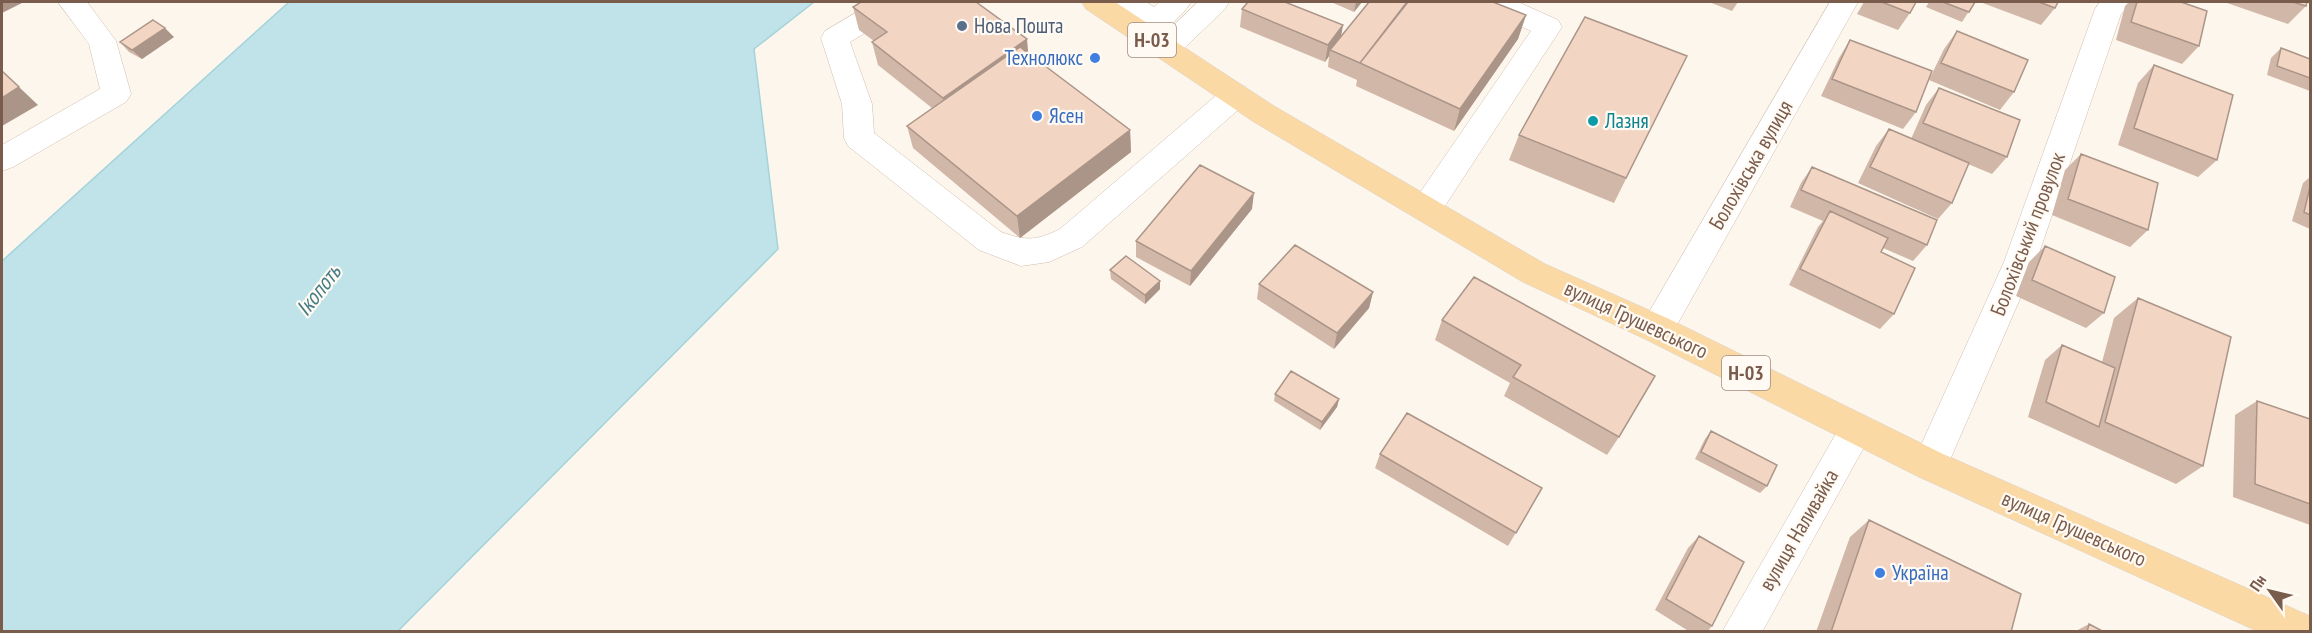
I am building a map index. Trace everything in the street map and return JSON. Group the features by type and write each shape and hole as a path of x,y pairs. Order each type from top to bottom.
{"main road":[{"name":"вулиця Грушевського","path":"1096,2 1264,114 1534,273 1657,329 1930,465 2303,632"}],"street":[{"path":"2,159 116,94 102,41 72,2"},
{"path":"894,2 835,38 856,104 859,138 990,241 1021,253 1049,249 1071,238 1236,95"},
{"path":"1126,2 1155,21 1177,2"},
{"path":"1166,49 1215,2"},
{"path":"1426,209 1548,27 1494,2"},
{"name":"Болохівська вулиця","path":"1657,329 1844,2"},
{"name":"Болохівський провулок","path":"1930,465 2020,262 2109,9 2118,2"},
{"name":"вулиця Наливайка","path":"1741,632 1857,429"}],"water":[{"name":"Ікопоть","path":"289,2 814,2 754,49 778,249 398,631 2,631 2,261"}],"building":[{"path":"861,2 976,2 1027,39 943,98 872,42 887,32 853,7"},
{"path":"1248,2 1285,2 1343,25 1328,45 1242,9"},
{"path":"1369,2 1407,2 1360,63 1330,50"},
{"path":"1408,2 1493,2 1526,15 1460,109 1360,63"},
{"path":"1882,2 1916,2 1910,13"},
{"path":"1943,2 1975,2 1969,12"},
{"path":"2039,2 2058,2 2055,8"},
{"path":"2137,2 2181,2 2207,11 2199,46 2131,22"},
{"path":"2293,2 2307,2 2306,6"},
{"name":"Лазня","path":"1585,17 1687,56 1626,178 1519,135"},
{"path":"153,20 165,28 132,50 120,42"},
{"path":"1957,31 2028,60 2014,92 1941,63"},
{"path":"1850,40 1932,71 1916,112 1832,79"},
{"path":"1020,47 1130,130 1017,216 907,126"},
{"path":"2281,48 2310,59 2310,78 2277,66"},
{"path":"2154,65 2233,95 2217,160 2134,128"},
{"path":"2,71 19,87 2,98"},
{"path":"1939,88 2020,120 2007,157 1923,123"},
{"path":"1889,129 1969,163 1952,203 1870,167"},
{"path":"2081,154 2158,183 2148,230 2068,199"},
{"path":"1200,165 1254,193 1191,271 1136,241"},
{"path":"1812,167 1937,220 1927,245 1801,190"},
{"path":"2310,187 2310,215 2304,212"},
{"path":"1830,211 1888,238 1881,252 1915,268 1894,314 1800,269"},
{"path":"1295,245 1373,292 1337,333 1259,284"},
{"path":"2045,246 2115,277 2104,313 2032,280"},
{"path":"1126,256 1160,281 1145,295 1110,270"},
{"path":"1474,277 1655,376 1619,437 1513,377 1521,365 1442,320"},
{"path":"2138,298 2231,337 2203,466 2105,422"},
{"path":"2062,345 2115,368 2099,427 2046,402"},
{"path":"1291,371 1339,399 1322,422 1275,394"},
{"path":"2257,401 2310,419 2310,504 2255,484"},
{"path":"1407,413 1542,488 1516,533 1380,454"},
{"path":"1711,431 1777,465 1767,486 1701,452"},
{"name":"Україна","path":"1869,520 2021,594 2011,632 1831,632"},
{"path":"1699,536 1744,562 1712,626 1666,599"},
{"path":"2089,624 2104,632 2087,632"}],"place":[{"name":"Нова Пошта","path":"962,26"},
{"name":"Технолюкс","path":"1095,58"},
{"name":"Ясен","path":"1037,116"},
{"name":"Лазня","path":"1593,121"},
{"name":"Україна","path":"1880,573"}]}
